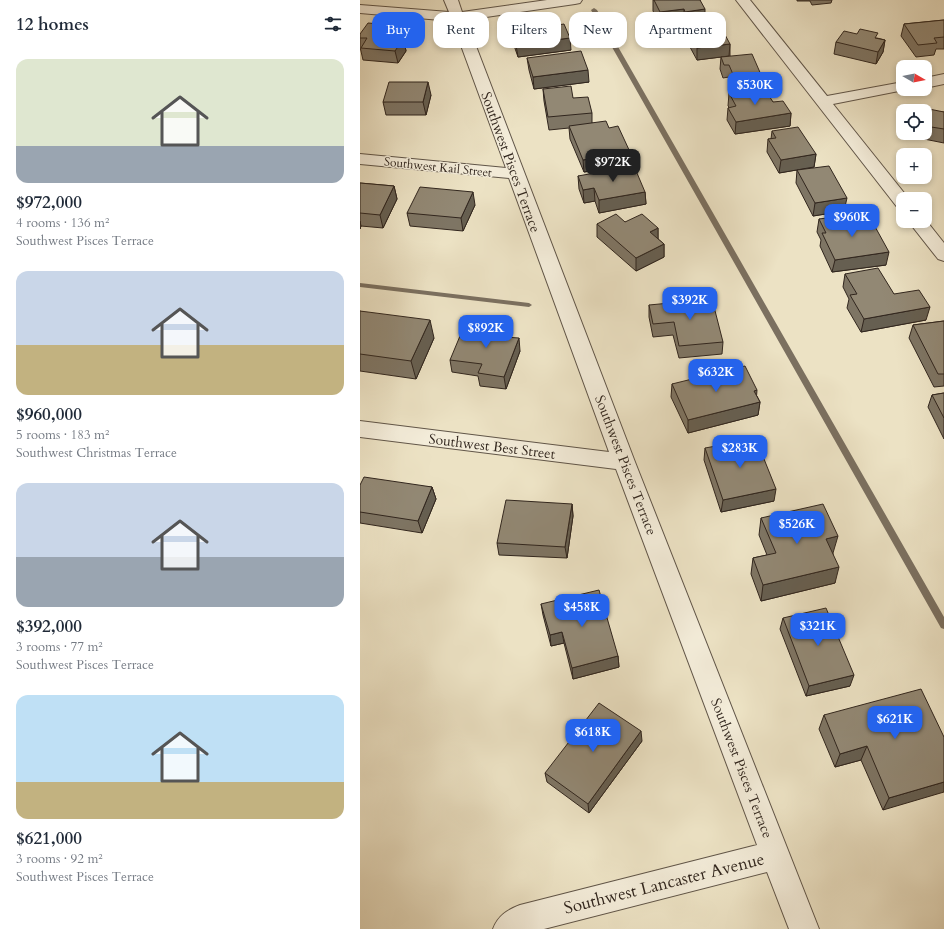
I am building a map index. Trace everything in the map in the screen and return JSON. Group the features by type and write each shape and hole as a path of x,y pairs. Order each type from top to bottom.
{"street":[{"path":"360,8 454,8 576,0"},
{"path":"743,0 896,194"},
{"name":"Southwest Pisces Terrace","path":"454,8 624,462 804,929"},
{"path":"932,82 944,79"},
{"path":"823,101 896,88"},
{"name":"Southwest Kail Street","path":"360,159 515,174"},
{"path":"923,228 944,255"},
{"name":"Southwest Best Street","path":"360,429 624,462"},
{"name":"Southwest Lancaster Avenue","path":"508,929 520,920 776,855"}],"building":[{"path":"654,0 700,0 705,9 685,12 684,9 660,12"},
{"path":"944,20 944,37 934,38 937,43 918,45 904,24"},
{"path":"368,23 372,23 372,48 397,48 395,51 361,48 367,38 360,38 360,34"},
{"path":"561,24 564,24 569,38 561,39"},
{"path":"860,29 878,33 875,38 885,40 878,52 836,42 844,31 857,34"},
{"path":"726,37 730,44 726,44"},
{"path":"581,51 588,70 533,77 527,58"},
{"path":"752,54 762,77 735,79 729,65 724,65 721,57"},
{"path":"389,82 428,82 423,102 383,102"},
{"path":"571,86 573,98 588,97 592,113 548,117 543,89"},
{"path":"764,88 773,102 783,101 791,113 736,122 728,108 736,106 729,93"},
{"path":"932,110 944,112 944,129 932,127"},
{"path":"606,121 609,128 618,126 630,152 583,160 569,126"},
{"path":"798,127 816,154 781,160 768,139 776,138 772,131"},
{"path":"634,166 645,192 599,200 594,188 583,190 578,176"},
{"path":"829,166 847,198 815,203 797,170"},
{"path":"360,183 394,186 380,215 360,213"},
{"path":"420,187 473,192 461,218 407,213"},
{"path":"616,214 625,222 642,214 658,228 650,232 664,244 636,258 597,224"},
{"path":"850,215 855,226 873,223 889,252 835,260 822,233 826,233 819,219"},
{"path":"878,268 894,294 919,290 930,307 864,319 850,295 857,294 845,274"},
{"path":"712,299 723,342 679,346 674,322 653,324 649,305"},
{"path":"360,311 430,320 411,361 360,354"},
{"path":"944,321 944,374 938,374 913,325"},
{"path":"465,324 507,329 504,337 519,338 504,377 478,373 482,364 450,360"},
{"path":"745,366 757,390 754,391 760,402 688,420 672,384"},
{"path":"944,393 944,418 932,395"},
{"path":"756,439 776,489 723,500 705,448"},
{"path":"364,477 432,487 418,521 360,512 360,485"},
{"path":"506,500 572,504 565,547 497,543"},
{"path":"823,504 838,536 826,539 839,567 763,585 753,558 776,553 761,518"},
{"path":"599,590 618,656 572,668 562,632 550,635 541,604"},
{"path":"826,608 854,675 809,686 783,618"},
{"path":"921,689 944,737 944,782 889,798 867,746 840,754 824,715"},
{"path":"599,703 641,731 588,804 545,773"}],"waterway":[{"path":"594,10 944,625"},
{"path":"360,285 529,305"}]}
